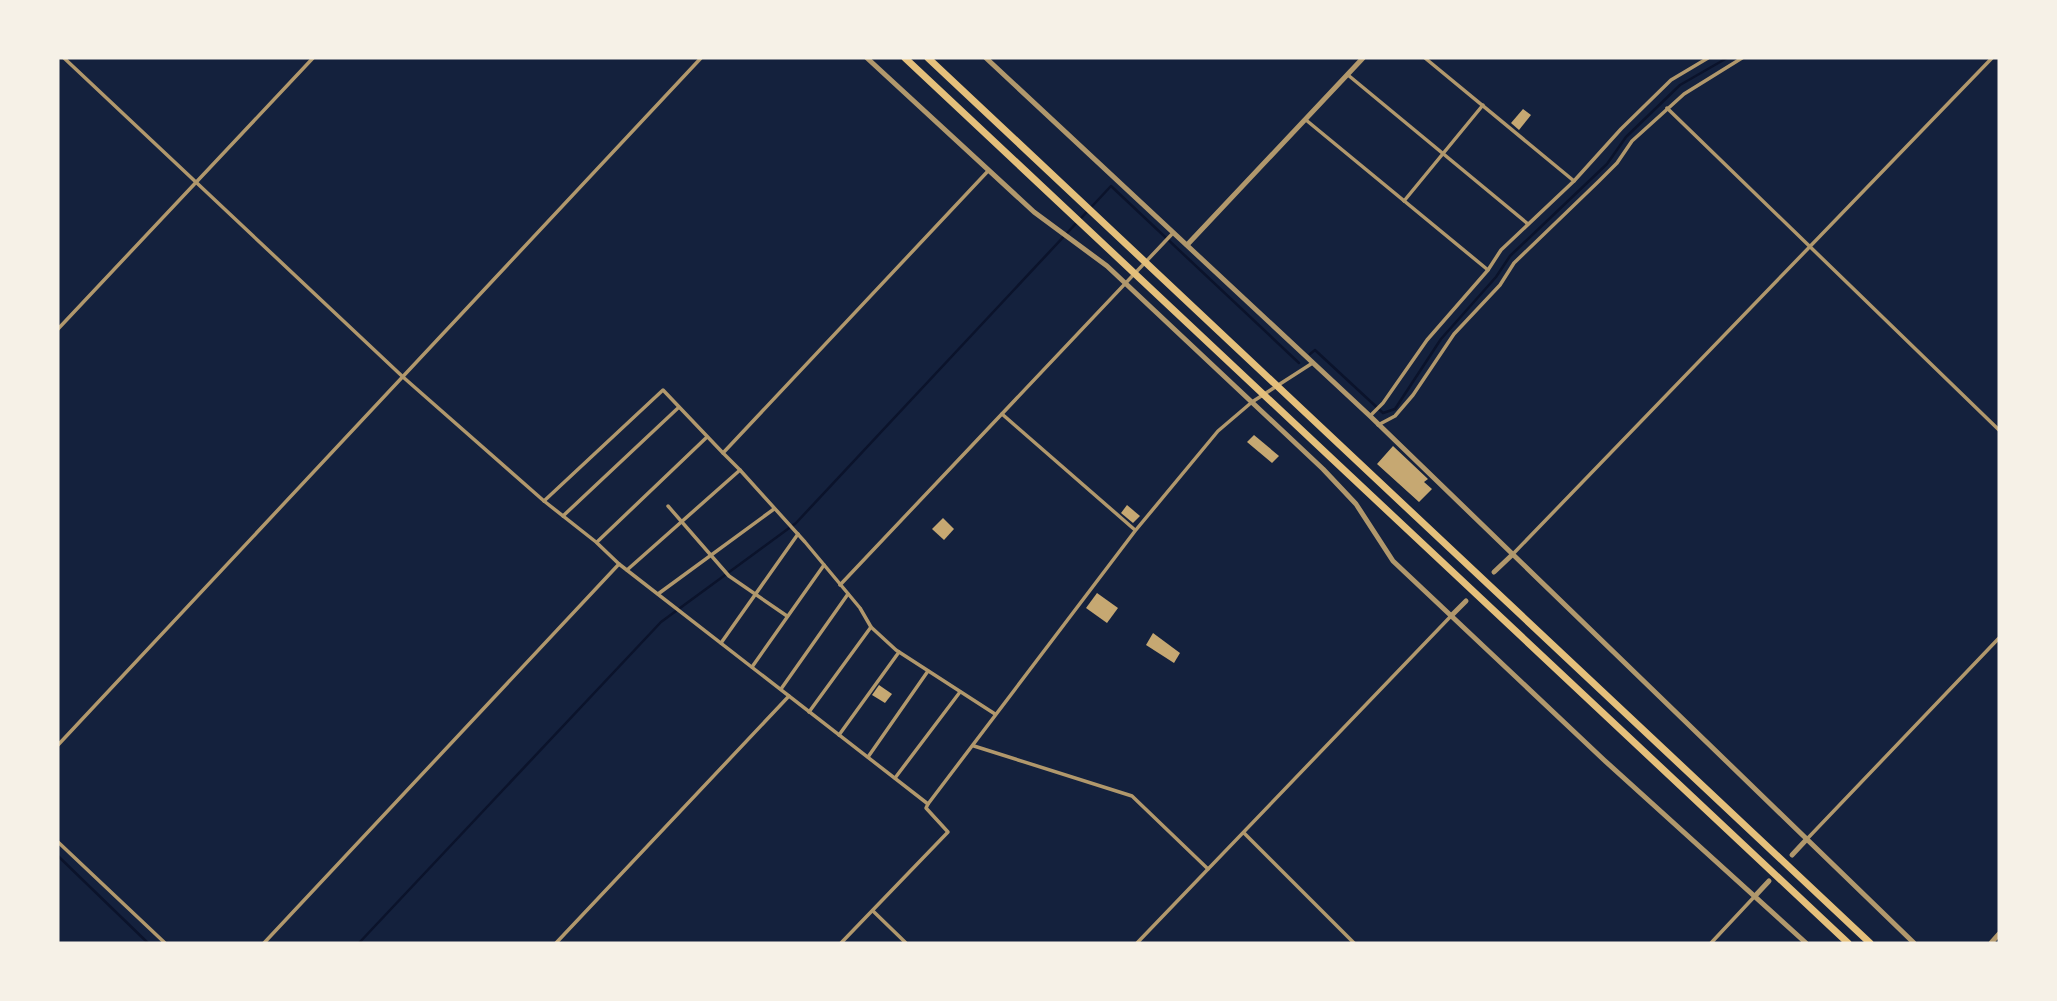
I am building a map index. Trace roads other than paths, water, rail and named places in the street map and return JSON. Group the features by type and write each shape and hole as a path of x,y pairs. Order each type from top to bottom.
{"highway":[{"path":"905,58 1848,943"},
{"path":"928,58 1870,943"}],"street":[{"path":"64,58 404,377 544,502 657,594 928,804"},
{"path":"58,329 313,58"},
{"path":"58,745 701,58"},
{"path":"867,58 988,171 1061,233 1107,266 1252,402 1348,495 1393,561 1604,760 1806,943"},
{"path":"986,58 1171,235 1187,245 1311,364 1371,415 1378,425 1914,943"},
{"path":"1187,245 1363,58"},
{"path":"1425,58 1574,181"},
{"path":"1371,415 1427,340 1502,250 1574,181 1621,129 1671,80 1708,58"},
{"path":"1378,425 1395,416 1413,396 1454,334 1500,285 1514,263 1600,181 1632,141 1684,94 1742,58"},
{"path":"1494,572 1992,58"},
{"path":"1348,75 1528,224"},
{"path":"1404,201 1483,105"},
{"path":"1667,108 1999,430"},
{"path":"1305,118 1488,270"},
{"path":"723,453 988,171"},
{"path":"840,585 1171,235"},
{"path":"841,943 948,832 926,808 928,804 1135,531 1218,431 1252,402 1311,364"},
{"path":"544,502 663,390 798,534 860,608 871,627 899,652 995,714"},
{"path":"563,516 678,408"},
{"path":"1002,414 1135,531"},
{"path":"596,542 707,437"},
{"path":"627,570 740,470"},
{"path":"668,506 729,576 787,616"},
{"path":"657,594 774,509"},
{"path":"720,643 757,595 798,534"},
{"path":"264,943 619,564"},
{"path":"752,667 824,565"},
{"path":"781,690 848,594"},
{"path":"1136,943 1466,601"},
{"path":"809,712 871,627"},
{"path":"1792,855 1999,638"},
{"path":"838,735 899,652"},
{"path":"868,757 928,671"},
{"path":"895,778 960,692"},
{"path":"556,943 789,696"},
{"path":"973,746 1132,796 1208,869"},
{"path":"1244,833 1354,943"},
{"path":"58,842 165,943"},
{"path":"1711,943 1769,881"},
{"path":"873,911 906,943"},
{"path":"1991,943 1999,934"}],"waterway":[{"path":"1310,354 1315,350 1383,413 1395,409 1441,339 1496,277 1510,256 1607,164 1626,137 1680,85 1727,58"},
{"path":"359,943 661,622 796,523 1111,186 1299,363"},
{"path":"58,856 148,943"}]}
